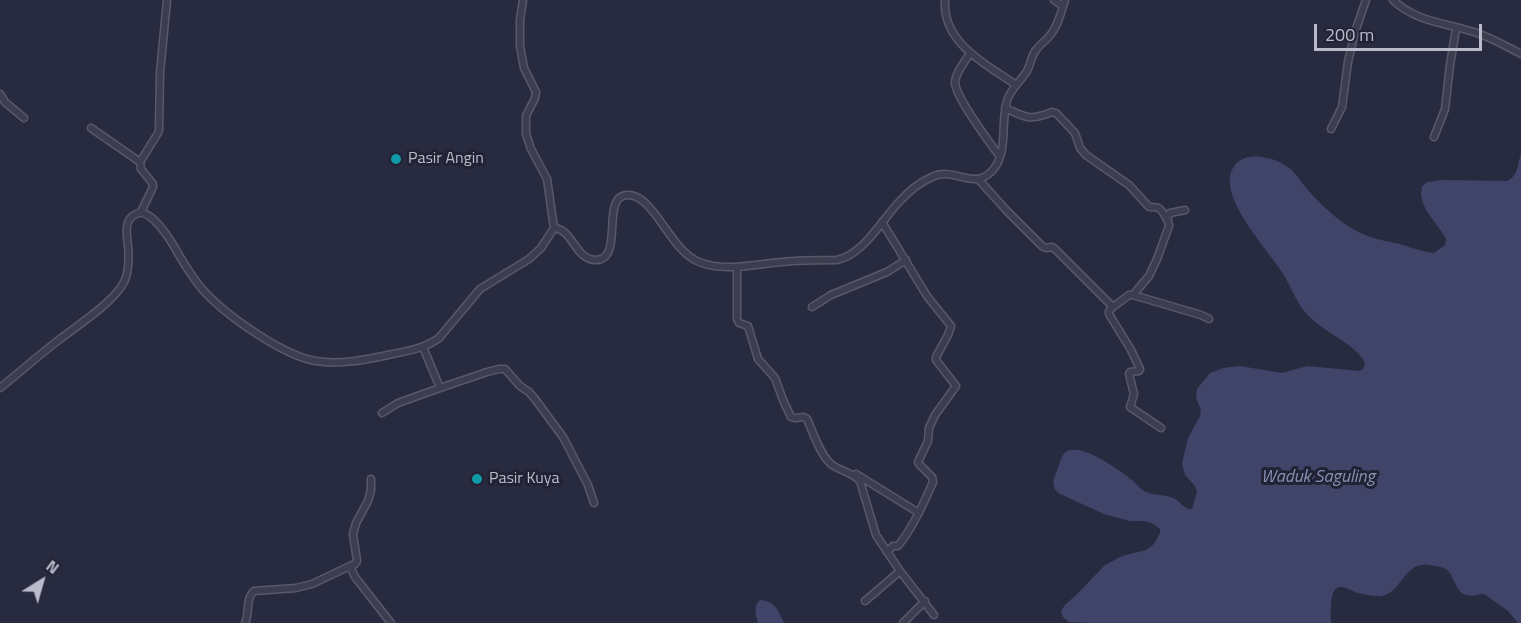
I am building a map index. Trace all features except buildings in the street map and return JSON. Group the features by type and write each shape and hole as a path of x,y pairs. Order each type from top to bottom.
{"street":[{"path":"0,388 100,308 121,287 125,279 127,224 130,218 141,212 153,187 141,169 140,162 159,130 160,73 166,0"},
{"path":"141,212 165,232 191,275 207,294 226,312 281,349 315,361 330,362 370,359 423,347 439,338 480,289 525,262 541,248 554,228 547,179 531,149 526,134 526,116 536,92 524,68 520,46 523,0"},
{"path":"945,0 947,21 960,44 1016,85"},
{"path":"554,228 561,229 583,255 595,260 600,259 610,245 615,204 621,197 630,195 644,201 685,254 699,263 737,267 785,261 845,258 861,247 901,200 934,175 950,173 979,180 992,171 1000,157 1007,99 1027,71 1037,48 1058,24 1064,3 1054,0"},
{"path":"1331,129 1342,107 1348,62 1366,0"},
{"path":"1393,0 1408,12 1435,22 1478,33 1521,54"},
{"path":"1434,137 1445,109 1456,28"},
{"path":"970,53 955,80 955,86 960,99 1000,157"},
{"path":"0,94 5,102 24,118"},
{"path":"1005,108 1031,118 1054,112 1073,130 1080,148 1086,155 1123,180 1149,207 1161,209 1167,219 1169,226 1149,276 1133,295 1109,311 1140,368 1139,371 1129,374 1134,394 1130,407 1161,428"},
{"path":"91,128 140,162"},
{"path":"979,180 1042,246 1055,249 1113,307"},
{"path":"1167,219 1170,213 1185,210"},
{"path":"882,222 927,296 951,326 936,360 956,386 935,415 929,428 928,441 918,462 933,480 908,532 898,546 893,546 887,552"},
{"path":"812,307 831,295 887,272 906,260"},
{"path":"737,267 737,320 748,326 758,359 775,378 790,416 806,418 827,460 860,481 876,535 934,615"},
{"path":"1133,295 1209,319"},
{"path":"423,347 440,388"},
{"path":"382,413 398,403 487,372 505,369 535,399 563,437 588,485 594,503"},
{"path":"852,474 856,473 919,513"},
{"path":"245,623 248,616 249,596 254,591 286,589 312,584 356,564 353,534 356,523 368,501 371,479"},
{"path":"350,566 355,577 391,623"},
{"path":"865,601 900,571"},
{"path":"903,623 925,601"}],"water":[{"name":"Waduk Saguling","path":"1521,154 1521,623 1518,623 1508,611 1484,594 1471,596 1462,593 1447,570 1429,565 1414,567 1395,588 1382,596 1360,594 1344,587 1337,588 1334,590 1332,599 1331,623 1095,623 1069,622 1063,617 1061,612 1064,606 1105,565 1122,556 1146,550 1154,544 1160,529 1152,523 1130,521 1104,514 1058,493 1054,487 1054,481 1063,455 1069,451 1078,450 1098,457 1144,491 1176,499 1186,508 1192,509 1197,492 1195,486 1185,475 1182,463 1188,438 1200,416 1201,410 1196,398 1197,389 1210,373 1223,368 1240,366 1282,373 1307,366 1360,371 1364,367 1361,356 1355,350 1318,324 1305,311 1282,272 1245,220 1236,205 1231,190 1230,177 1235,165 1240,160 1253,156 1277,161 1292,170 1322,205 1351,228 1376,239 1434,253 1445,245 1446,239 1425,208 1421,194 1422,186 1428,182 1443,180 1507,181 1516,173"},
{"path":"760,600 773,604 784,623 758,623 756,608"}],"place":[{"name":"Pasir Angin","path":"396,159"},
{"name":"Pasir Kuya","path":"477,479"}]}
